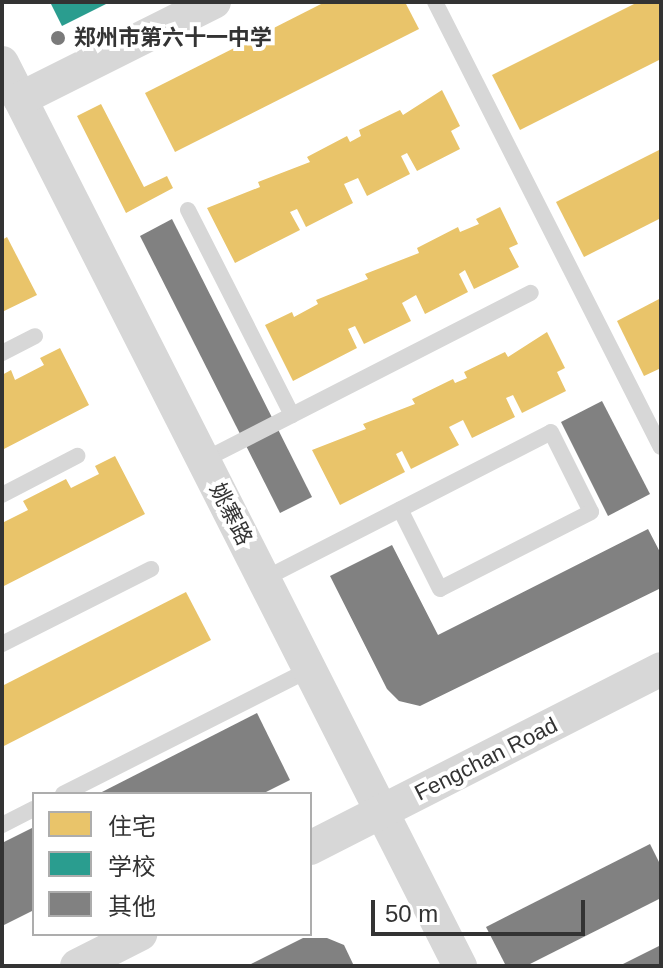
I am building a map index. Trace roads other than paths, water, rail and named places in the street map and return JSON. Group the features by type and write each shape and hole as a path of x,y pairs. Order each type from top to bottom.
{"street":[{"path":"20,99 214,2"},
{"name":"姚寨路","path":"2,63 460,966"},
{"name":"Fengchan Road","path":"312,847 661,669"},
{"path":"77,966 136,936"}],"lane":[{"path":"435,2 661,447"},
{"path":"188,210 292,415"},
{"path":"204,460 531,293"},
{"path":"2,353 35,336"},
{"path":"264,579 400,509 551,432 591,512 440,589 400,509"},
{"path":"2,495 77,456"},
{"path":"2,644 151,569"},
{"path":"67,792 310,669"},
{"path":"2,825 32,810"}],"place":[{"name":"郑州市第六十一中学","path":"58,38"}]}
